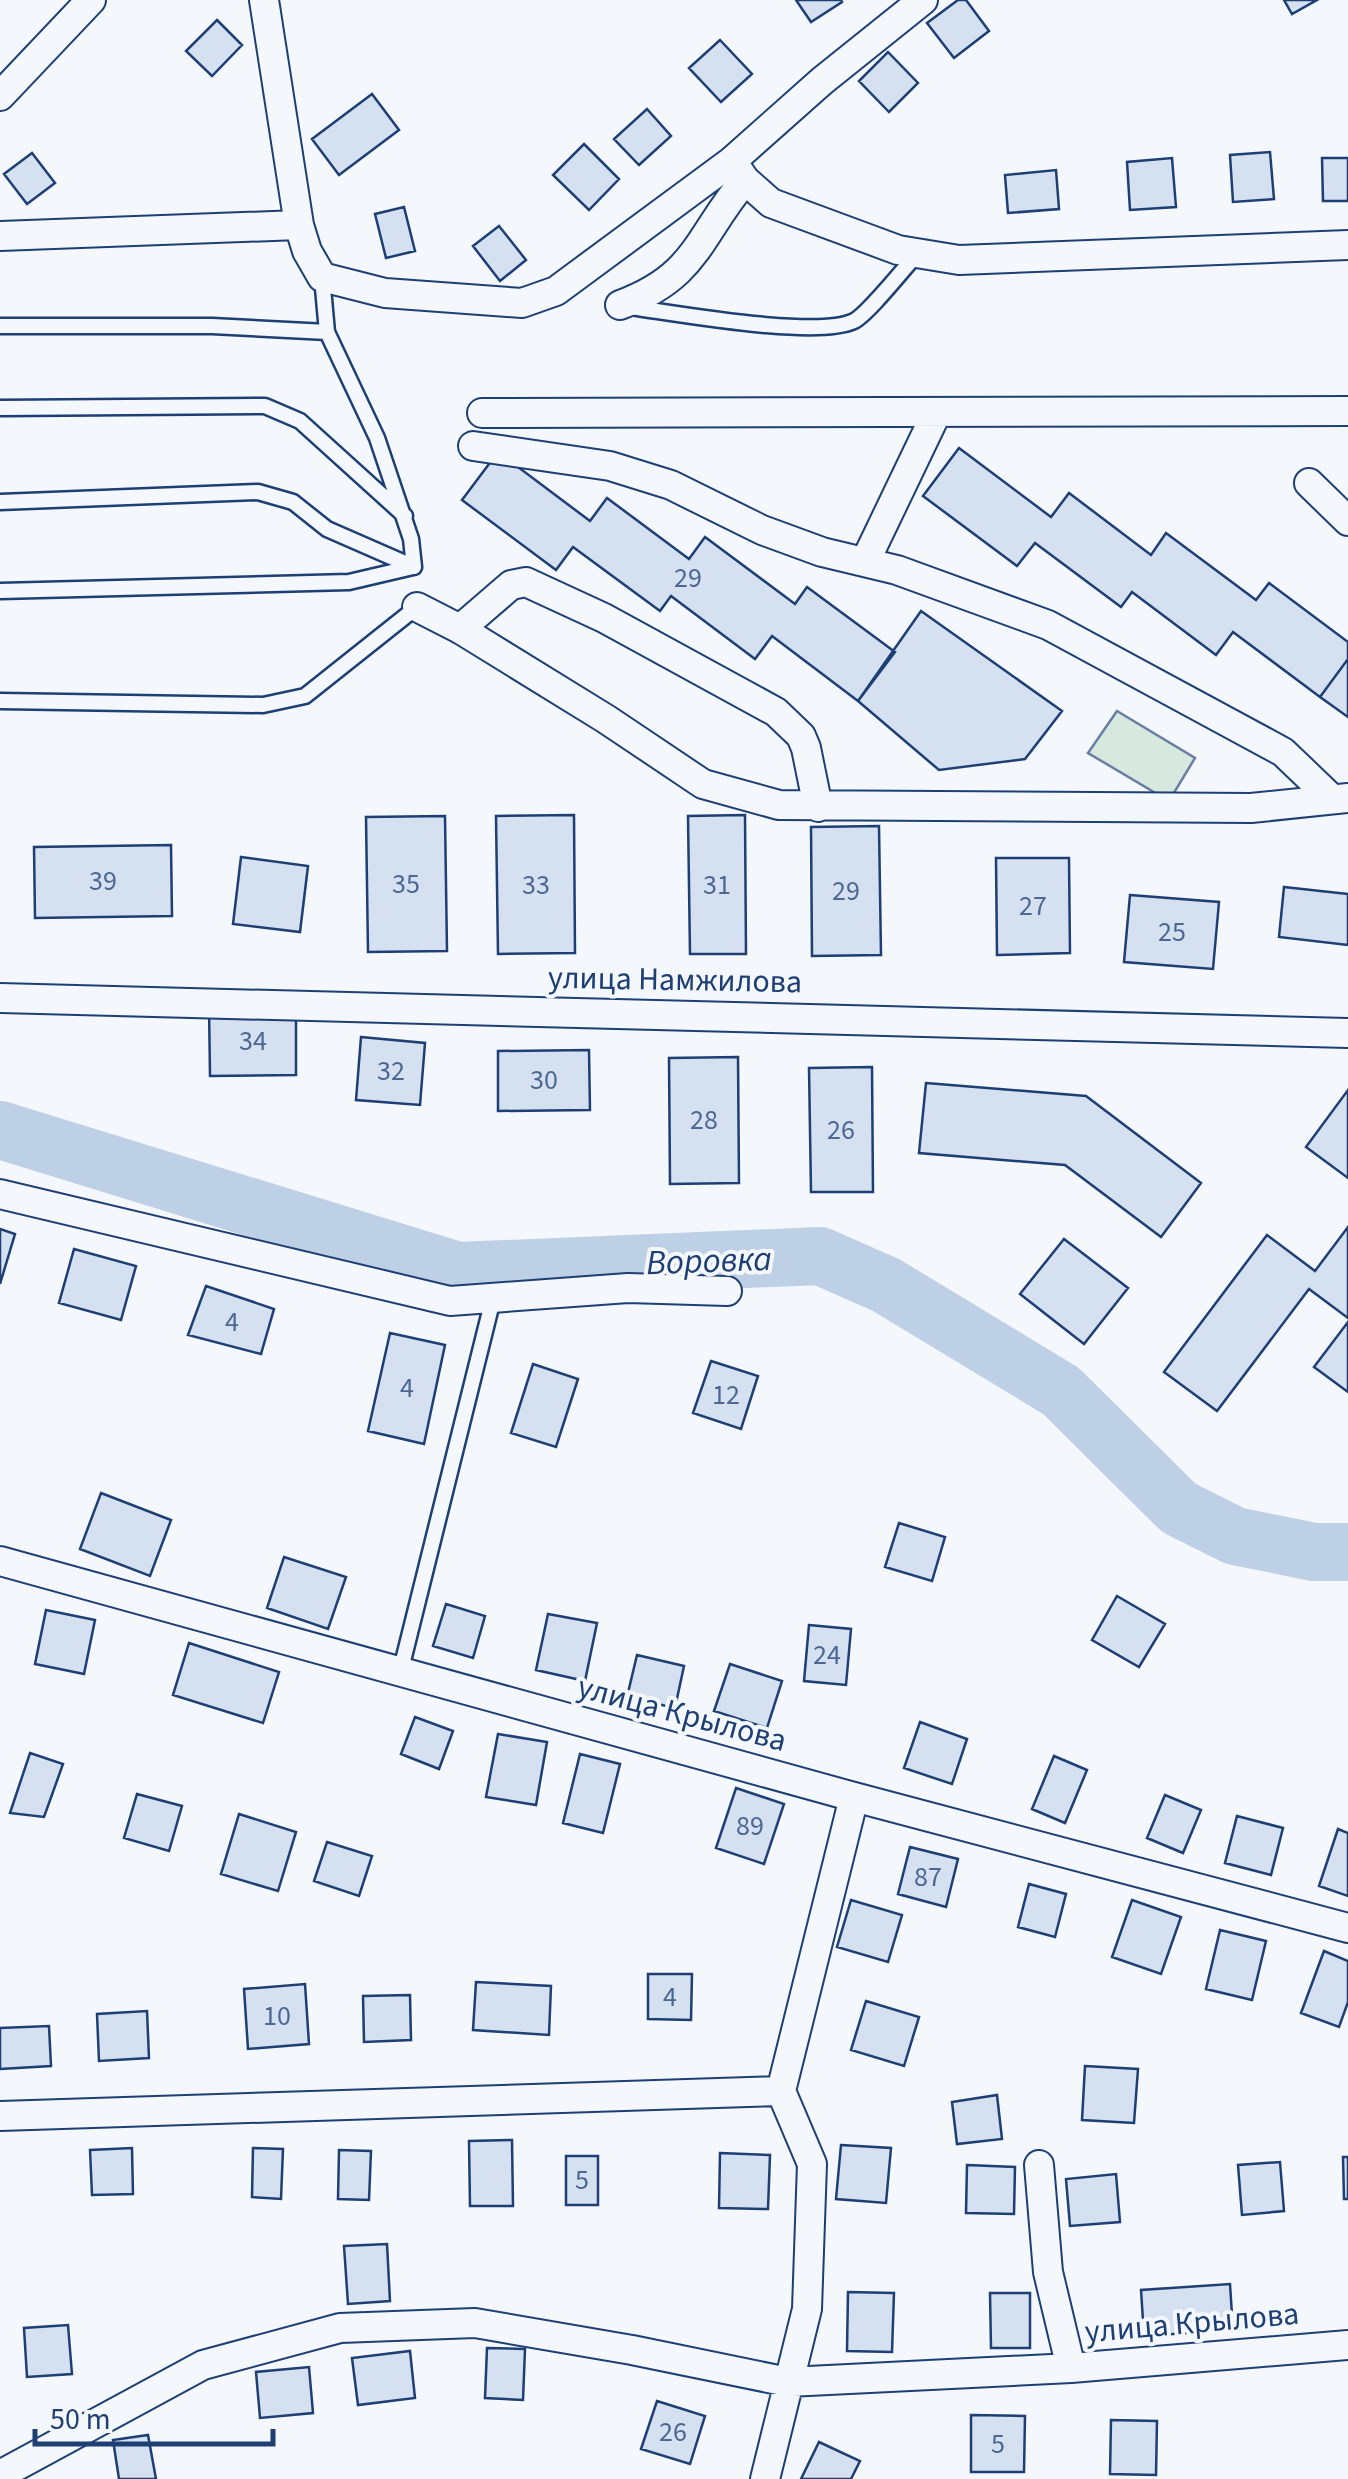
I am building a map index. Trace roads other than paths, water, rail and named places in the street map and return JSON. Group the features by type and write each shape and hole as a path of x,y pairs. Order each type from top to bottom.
{"street":[{"path":"0,96 90,0"},
{"path":"264,0 300,224 307,251 322,277 385,293 522,303 556,291 739,170"},
{"path":"620,305 650,294 681,271 739,170 822,80 923,0"},
{"path":"739,170 771,203 783,208 882,244 959,260 1348,245"},
{"path":"0,236 300,224"},
{"path":"482,413 1348,412"},
{"path":"865,562 936,414"},
{"path":"472,446 610,466 671,484 762,530 822,552 896,570 1048,625 1283,752 1340,799"},
{"path":"1309,483 1348,521"},
{"path":"460,629 511,585 526,582 604,618 776,712 801,736 818,807"},
{"path":"417,608 460,629 703,784 779,806 1251,808 1340,799"},
{"name":"улица Намжилова","path":"0,998 1348,1033"},
{"path":"0,1194 450,1301 628,1288 727,1290"},
{"name":"улица Крылова","path":"0,1561 854,1797 1348,1928"},
{"path":"765,2479 806,2309 812,2164 782,2091 854,1797"},
{"path":"0,2116 782,2091"},
{"path":"1039,2165 1048,2272 1071,2368"},
{"name":"улица Крылова","path":"0,2475 203,2365 340,2328 474,2323 788,2382 1071,2368 1348,2345"}],"lane":[{"path":"620,305 763,324 818,326 854,321 918,253"},
{"path":"322,277 327,332 376,438 405,516 414,567"},
{"path":"0,326 212,326 327,332"},
{"path":"0,408 266,406 300,421 405,516"},
{"path":"0,502 258,492 294,502 327,529 414,567"},
{"path":"0,591 349,582 414,567"},
{"path":"0,701 263,705 282,702 306,696 417,608"},
{"path":"400,1673 492,1298"}],"waterway":[{"name":"Воровка","path":"0,1130 458,1271 820,1256 886,1285 1061,1391 1179,1508 1235,1536 1314,1552 1348,1552"}]}
